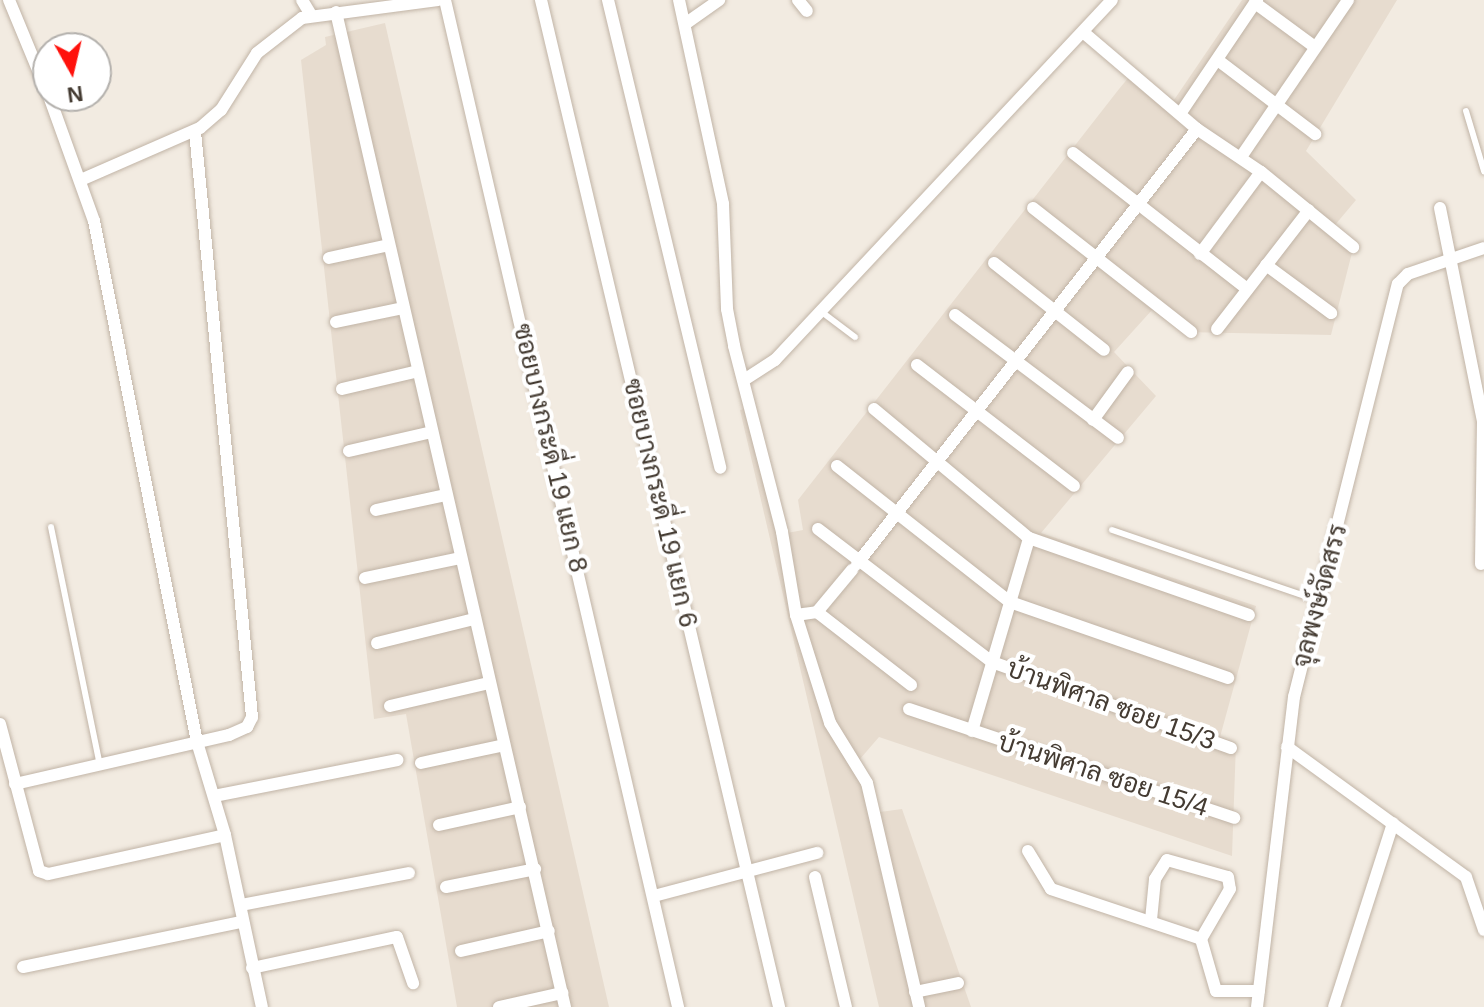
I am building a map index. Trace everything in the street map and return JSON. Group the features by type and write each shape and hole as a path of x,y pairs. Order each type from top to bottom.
{"street":[{"path":"9,0 32,56"},
{"path":"302,0 311,15"},
{"path":"83,179 195,131 221,110 257,53 311,15 438,0"},
{"name":"ซอยบางกระดี่ 19 แยก 8","path":"445,0 654,896"},
{"name":"ซอยบางกระดี่ 19 แยก 6","path":"541,0 779,1007"},
{"path":"608,0 720,468"},
{"path":"679,0 723,204 727,309 782,532 796,615 830,723 867,783 919,1007"},
{"path":"685,24 719,0"},
{"path":"798,0 807,11"},
{"path":"744,380 775,360 1112,0"},
{"path":"1241,157 1279,107 1348,0"},
{"path":"1180,114 1219,61 1256,2 1315,47"},
{"path":"336,12 565,1007"},
{"path":"1083,32 1197,129 1261,172 1353,247"},
{"path":"1219,61 1315,134"},
{"path":"55,112 83,179 197,742 225,835 241,905 241,922 262,1007"},
{"path":"796,615 817,612 855,567 895,511 1140,208 1197,129"},
{"path":"15,784 240,732 252,717 195,131"},
{"path":"1073,153 1247,289"},
{"path":"1200,254 1261,172"},
{"path":"1033,208 1097,263 1191,332"},
{"path":"1440,208 1483,421 1481,564"},
{"path":"1217,329 1309,210"},
{"path":"329,258 389,245"},
{"name":"จุลพงษ์จัดสรร","path":"1257,1007 1294,697 1398,284 1408,274 1484,248"},
{"path":"994,263 1104,350"},
{"path":"1266,265 1331,313"},
{"path":"336,322 403,308"},
{"path":"955,315 1118,438"},
{"path":"917,365 975,414 1074,486"},
{"path":"342,389 418,371"},
{"path":"1093,420 1128,372"},
{"path":"874,409 1029,538 1249,615"},
{"path":"349,451 432,432"},
{"path":"837,466 1010,602 1228,678"},
{"path":"376,510 446,495"},
{"name":"บ้านพิศาล ซอย 15/3","path":"818,529 855,567 992,662 1231,748"},
{"path":"972,731 1029,538"},
{"path":"365,578 461,558"},
{"path":"817,612 911,685"},
{"path":"377,643 474,619"},
{"path":"390,706 489,683"},
{"name":"บ้านพิศาล ซอย 15/4","path":"909,709 1234,818"},
{"path":"0,724 35,864 48,874 225,835"},
{"path":"421,763 504,745"},
{"path":"1287,747 1466,877 1484,930"},
{"path":"214,796 398,760"},
{"path":"439,825 520,807"},
{"path":"1334,1007 1393,823"},
{"path":"1028,851 1046,887 1201,939"},
{"path":"678,1007 654,896 817,853"},
{"path":"1151,920 1155,879 1167,860 1228,877 1230,889 1201,939 1216,991 1259,991"},
{"path":"446,887 535,869"},
{"path":"241,905 409,873"},
{"path":"815,877 846,1007"},
{"path":"23,967 241,922"},
{"path":"461,951 549,931"},
{"path":"252,968 397,937 413,983"},
{"path":"915,992 958,983"},
{"path":"499,1007 562,993"}],"lane":[{"path":"1466,111 1484,171"},
{"path":"819,310 855,337"},
{"path":"51,527 100,765"},
{"path":"1112,530 1319,601"}],"shaded area":[{"path":"1242,0 1397,0 1306,151 1356,200 1335,225 1355,241 1331,335 1182,332 1152,310 1114,352 1156,396 1041,533 1256,606 1220,737 1236,743 1232,856 879,737 860,759 880,812 902,809 971,1007 879,1007 740,410 756,406 787,533 803,530 798,500 1119,89 1134,71 1174,100"},
{"path":"385,23 609,1007 457,1007 406,714 374,719 301,60 326,45 325,37"}]}
